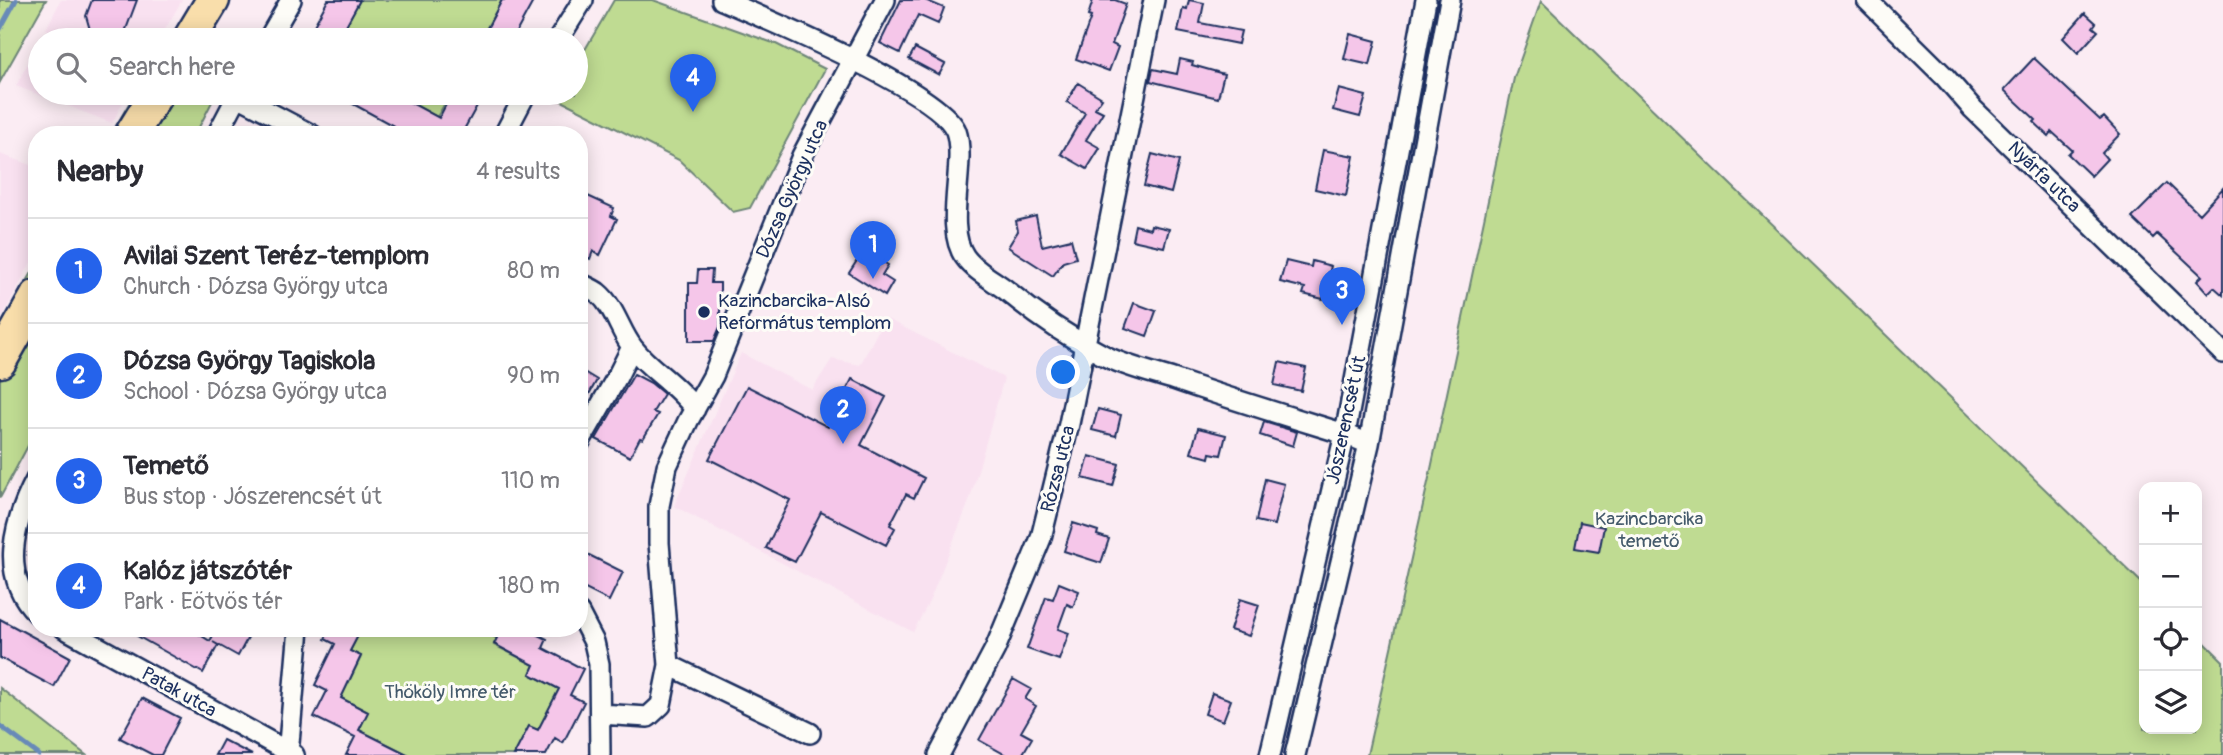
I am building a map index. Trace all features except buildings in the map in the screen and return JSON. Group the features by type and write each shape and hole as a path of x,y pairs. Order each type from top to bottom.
{"main road":[{"path":"196,28 213,0"},
{"path":"137,126 150,105"},
{"path":"0,361 28,312"}],"street":[{"path":"275,28 291,0"},
{"path":"566,28 583,0"},
{"path":"722,0 854,60 915,95 945,117 956,131 958,246 972,265 1063,334 1106,357 1369,444"},
{"name":"Dózsa György utca","path":"600,714 648,717 661,705 669,665 659,506 667,466 713,376 802,156 885,0"},
{"name":"Rózsa utca","path":"939,755 995,649 1041,538 1069,424 1154,0"},
{"name":"Jószerencsét út","path":"1270,755 1345,434 1426,0"},
{"name":"Jószerencsét út","path":"1296,755 1369,444 1450,0"},
{"name":"Nyárfa utca","path":"1867,0 2223,354"},
{"path":"220,126 231,105"},
{"path":"256,105 295,126"},
{"path":"508,126 519,105"},
{"path":"588,288 598,293 613,312 632,346 645,362 673,383 695,409"},
{"path":"588,427 632,346"},
{"path":"28,497 3,548 3,568 8,586 28,608"},
{"path":"588,632 597,650 600,755"},
{"name":"Patak utca","path":"80,637 290,754"},
{"path":"290,754 298,637"},
{"path":"669,665 810,733"}],"shaded area":[{"path":"61,0 182,0 166,28 47,28"},
{"path":"28,63 28,91 16,86"},
{"path":"65,105 122,105 112,123"},
{"path":"0,154 28,164 28,268 0,321"},
{"path":"885,318 1004,378 970,499 930,600 913,632 674,506 741,353 812,390 832,359 860,365"}],"green space":[{"path":"0,0 46,0 28,28 0,82"},
{"path":"360,0 502,0 487,28 345,28"},
{"path":"614,0 653,0 776,44 825,69 750,208 733,212 679,160 570,105 588,105 588,44"},
{"name":"Kazincbarcika temető","path":"1541,1 2139,580 2139,734 2202,734 2202,640 2223,661 2223,755 1367,755 1514,78"},
{"path":"128,105 210,105 200,126 116,126"},
{"path":"415,105 444,105 437,117"},
{"path":"28,280 28,446 0,498 0,328"},
{"name":"Thököly Imre tér","path":"357,637 495,637 494,645 534,665 530,674 559,689 538,730 529,726 514,755 409,755 359,730 368,712 341,698 361,657 350,651"},
{"path":"0,688 86,755 0,755"}],"waterway":[{"path":"0,29 16,0"},
{"path":"0,726 39,755"}],"place":[{"name":"Kalóz játszótér","path":"693,112"},
{"name":"Avilai Szent Teréz-templom","path":"873,279"},
{"name":"Kazincbarcika-Alsó Református templom","path":"704,312"},
{"name":"Temető","path":"1342,325"},
{"name":"Dózsa György Tagiskola","path":"843,444"}]}
